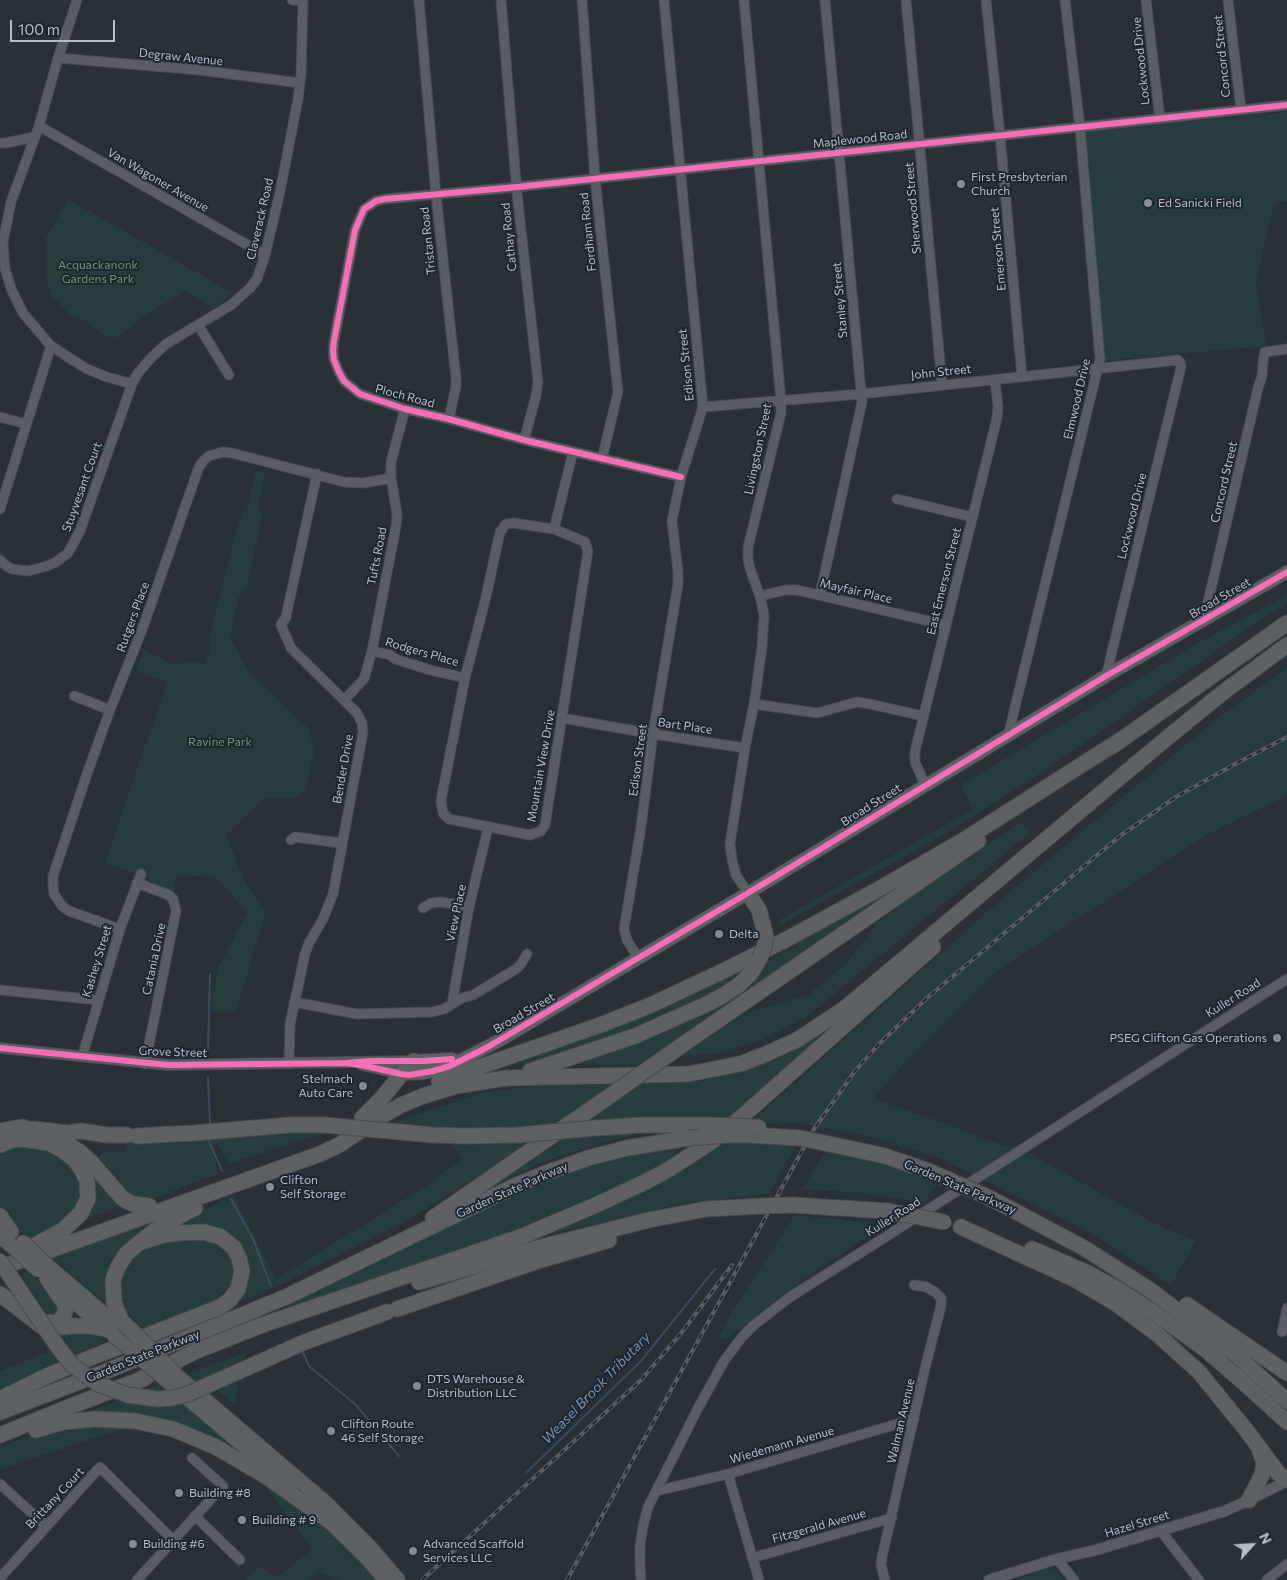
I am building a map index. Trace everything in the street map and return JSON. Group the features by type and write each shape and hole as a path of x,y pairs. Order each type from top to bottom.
{"highway":[{"path":"392,1245 498,1174 901,895 1287,622"},
{"path":"2,1266 320,1154 341,1144 387,1112 424,1096 456,1086 506,1078 688,1074 743,1063 780,1048 814,1030 844,1009 1192,718 1285,647"},
{"path":"13,1238 149,1206 323,1143 383,1104 411,1091 603,1024 651,1005 797,933 967,838 1119,741"},
{"path":"137,1381 196,1351 262,1325 523,1236 623,1192 673,1167 708,1144 769,1094 971,912 1073,817"},
{"path":"506,1078 615,1044 684,1016 732,990 746,978 759,960 766,937 759,910 748,893"},
{"path":"362,1118 414,1061"},
{"path":"0,1120 14,1118 35,1119 71,1125 82,1131"},
{"path":"0,1131 8,1128 22,1128 68,1133 82,1131 106,1135 132,1136 290,1125 325,1125 433,1135 466,1136 641,1125 705,1125 754,1131"},
{"path":"22,1128 54,1137 72,1146 91,1162 123,1199 133,1204 149,1206"},
{"name":"Garden State Parkway","path":"0,1412 288,1296 519,1184 561,1167 627,1148 689,1138 754,1131 800,1138 885,1156 929,1171 992,1199 1084,1248 1143,1285 1234,1353 1287,1401"},
{"path":"0,1145 23,1138 49,1143 74,1159 87,1181 88,1198 81,1213 63,1230 13,1238"},
{"path":"118,1331 122,1322 112,1295 112,1280 121,1261 138,1242 162,1226 245,1181"},
{"name":"Garden State Parkway","path":"0,1436 74,1405 272,1330 395,1289 541,1247 649,1220 706,1209 792,1205 888,1210 944,1222 1000,1238 1054,1257 1121,1291 1170,1322 1205,1349 1287,1422"},
{"path":"2,1266 69,1361 80,1372 98,1384 128,1396 157,1399 172,1398 188,1394 305,1342 392,1310 541,1260 706,1209"},
{"path":"0,1216 13,1238 44,1271 118,1331 335,1526 365,1556 393,1579"},
{"path":"961,1227 1074,1278 1130,1313 1171,1346 1199,1372 1278,1473 1287,1480"},
{"path":"0,1399 80,1362 220,1307 230,1300 238,1289 242,1271 239,1258 234,1248 221,1237 204,1232 178,1233 138,1242"},
{"path":"2,1266 13,1238"},
{"path":"1084,1248 1161,1287 1287,1373"},
{"path":"36,1321 57,1322 65,1312 64,1303 44,1271"},
{"path":"2,1293 44,1328 81,1326 118,1331"},
{"path":"171,1378 326,1503 360,1536 393,1579"},
{"path":"0,1436 14,1436 58,1423 85,1419 128,1420 160,1426 186,1434 216,1447 267,1477 335,1526"},
{"path":"1249,1500 1260,1482 1263,1469 1263,1458 1257,1445"}],"main road":[{"name":"Broad Street","path":"401,1074 410,1075 450,1066 502,1039 748,893 1106,676 1287,572"},
{"name":"Broad Street","path":"414,1061 467,1057"}],"street":[{"path":"77,0 39,126 12,202 3,242 4,275 23,313 51,346 87,369 132,384"},
{"path":"292,0 303,1"},
{"name":"Tristan Road","path":"420,0 436,195 456,378 449,419"},
{"name":"Cathay Road","path":"502,0 516,187 538,382 524,440"},
{"name":"Fordham Road","path":"582,0 595,178 618,392 602,459"},
{"name":"Edison Street","path":"638,958 627,940 624,930 641,827 653,734 678,584 672,521 681,477 703,407 664,0"},
{"name":"Livingston Street","path":"744,0 781,401 780,413 748,547 750,569 760,596 764,615 762,647 754,704 730,844 736,876 748,893"},
{"name":"Stanley Street","path":"820,595 862,402 825,0"},
{"name":"Sherwood Street","path":"906,0 942,384"},
{"name":"Emerson Street","path":"986,0 1022,377"},
{"name":"Elmwood Drive","path":"1008,736 1100,359 1080,128 1065,0"},
{"name":"Lockwood Drive","path":"1146,0 1160,119"},
{"name":"Concord Street","path":"1228,0 1241,110"},
{"name":"Claverack Road","path":"132,384 138,373 157,351 231,305 242,297 257,279 265,255 280,192 300,83 303,1"},
{"name":"Degraw Avenue","path":"58,58 199,70 300,83"},
{"name":"Maplewood Road","path":"436,195 1287,105"},
{"name":"Van Wagoner Avenue","path":"39,126 265,255"},
{"path":"0,143 34,137"},
{"name":"Ploch Road","path":"436,195 385,199 376,201 364,209 355,230 334,341 334,360 338,372 344,381 360,394 405,409 524,440 681,477"},
{"path":"198,325 229,376"},
{"path":"0,509 51,346"},
{"name":"Concord Street","path":"1204,619 1262,376 1265,352 1287,349"},
{"name":"John Street","path":"703,407 861,394 1178,360 1180,362"},
{"name":"Lockwood Drive","path":"1106,676 1180,362"},
{"name":"East Emerson Street","path":"925,785 915,762 915,751 997,418 998,407 995,380"},
{"name":"Stuyvesant Court","path":"0,560 12,569 28,571 56,562 68,553 80,531 132,384"},
{"name":"Tufts Road","path":"344,700 364,679 372,651 396,526 397,514 391,478 393,454 405,409"},
{"path":"0,417 26,424"},
{"path":"554,529 573,452"},
{"name":"Rutgers Place","path":"120,929 69,911 54,894 53,876 110,710 142,630 196,474 204,460 216,453 232,453 354,483 391,478"},
{"name":"Bender Drive","path":"289,1064 289,1032 294,1002 305,954 323,919 333,894 363,732 362,723 357,713 291,648 281,625 286,617 317,474"},
{"path":"897,500 972,517"},
{"name":"Mountain View Drive","path":"513,523 554,529 585,542 588,551 545,825 541,831 530,836 449,819 443,813 441,800 465,678 500,532 506,524 513,523"},
{"name":"Mayfair Place","path":"760,596 785,590 820,595 946,625"},
{"name":"Rodgers Place","path":"372,651 390,655 395,659 430,670 465,678"},
{"path":"74,696 110,710"},
{"path":"754,704 817,713 858,702 923,716"},
{"name":"Bart Place","path":"562,718 745,748"},
{"name":"View Place","path":"452,1004 469,908 488,828"},
{"path":"291,840 296,837 341,843"},
{"name":"Kashey Street","path":"82,1057 120,929 141,874"},
{"name":"Catania Drive","path":"137,883 169,895 173,898 176,905 145,1064"},
{"path":"423,908 431,903 442,902 469,908"},
{"path":"294,1002 356,1014 444,1010 462,998 473,994 516,969 527,954"},
{"name":"Kuller Road","path":"641,1580 640,1565 643,1526 648,1507 724,1361 742,1337 790,1296 887,1236 1287,979"},
{"path":"0,990 98,1000"},
{"name":"Grove Street","path":"0,1048 145,1064 174,1065 414,1061"},
{"name":"Grove Street","path":"346,1063 401,1074"},
{"name":"Walman Avenue","path":"885,1580 881,1565 882,1557 942,1302 931,1289 914,1285"},
{"path":"1282,1332 1287,1308"},
{"name":"Wiedemann Avenue","path":"656,1491 728,1474 914,1419"},
{"path":"136,1580 223,1486 192,1458"},
{"name":"Brittany Court","path":"0,1578 100,1467 173,1540"},
{"path":"728,1474 759,1580"},
{"name":"Hazel Street","path":"989,1580 1225,1511 1287,1480"},
{"path":"0,1484 46,1526"},
{"path":"195,1516 240,1560"},
{"name":"Fitzgerald Avenue","path":"752,1558 892,1518"},
{"path":"1160,1530 1199,1580"},
{"path":"1057,1559 1074,1580"},
{"path":"1267,1580 1287,1564"}],"green space":[{"path":"1287,112 1287,201 1281,201 1273,208 1256,282 1267,346 1104,361 1085,131"},
{"name":"Acquackanonk Gardens Park","path":"68,199 233,293 214,308 185,291 143,317 116,338 103,335 85,320 70,315 52,296 47,281 46,238"},
{"name":"Ravine Park","path":"256,471 265,473 258,507 262,517 247,586 238,599 230,639 251,674 309,729 314,751 306,790 296,798 263,799 226,835 246,884 266,911 236,1011 210,1012 218,968 247,913 216,877 177,875 174,891 153,884 150,878 105,863 167,682 136,671 144,650 173,664 193,662 206,665 211,643 208,641 242,511 246,512"},
{"path":"1287,595 1287,604 1259,621 1044,771 947,833 781,925 779,920 973,809 961,785 1200,642"},
{"path":"1287,668 1287,796 1210,833 996,972 907,1060 874,1098 1003,1145 1022,1149 1154,1223 1196,1241 1171,1285 1087,1231 941,1159 869,1136 797,1123 749,1124 1004,897 1219,717"},
{"path":"1022,822 1030,833 806,1017 758,1041 719,1053 683,1056 743,1014 808,995 846,964 878,922 963,860"},
{"path":"866,902 870,908 637,1065 567,1064 734,995 758,978 775,952"},
{"path":"752,963 706,998 633,1032 569,1055 506,1068 588,1036"},
{"path":"835,1026 732,1120 584,1124 642,1084 698,1081 752,1068 787,1054"},
{"path":"539,1085 610,1085 532,1142 403,1223 279,1286 233,1304 249,1275 240,1242 219,1228 169,1227 233,1195 276,1279 429,1184 463,1158 455,1148 423,1125 393,1122 481,1093"},
{"path":"333,1130 229,1164 217,1144 210,1146 219,1173 148,1201 134,1201 98,1161 105,1152 126,1151 127,1142"},
{"path":"649,1131 602,1143 543,1162 484,1191 564,1135"},
{"path":"719,1142 797,1143 769,1194 689,1202 533,1238"},
{"path":"37,1145 69,1160 84,1187 74,1216 31,1240 13,1225 0,1208 0,1150 4,1147"},
{"path":"672,1147 678,1158 616,1190 539,1222 267,1319 265,1316 521,1191 571,1170 633,1154"},
{"path":"826,1150 868,1159 938,1182 924,1203 855,1192 802,1190"},
{"path":"90,1165 124,1206 84,1219 96,1196"},
{"path":"190,1205 107,1278 106,1303 49,1256"},
{"path":"795,1215 886,1224 800,1282 730,1337 718,1339 730,1314"},
{"path":"203,1235 222,1242 234,1256 239,1276 220,1303 154,1328 143,1328 124,1309 121,1289 125,1272 133,1257 149,1243"},
{"path":"27,1270 57,1300 59,1311 52,1316 44,1310 19,1278"},
{"path":"36,1330 100,1330 106,1341 50,1365 0,1391 0,1371 48,1352"},
{"path":"246,1352 234,1405 204,1380 182,1402 250,1458 141,1416 90,1411"},
{"path":"77,1423 120,1423 121,1429 0,1470 0,1446"},
{"path":"263,1482 311,1513 349,1545 380,1580 338,1580 319,1572 305,1580 245,1580 260,1566 277,1577 312,1550"},
{"path":"1051,1568 1055,1569 1063,1580 1015,1580"}],"waterway":[{"path":"208,1052 210,974"},
{"path":"208,1078 210,1124"},
{"path":"208,1139 222,1171"},
{"path":"231,1199 254,1241 271,1286"},
{"name":"Weasel Brook Tributary","path":"527,1472 641,1361 715,1269"},
{"path":"302,1350 309,1366 356,1405 399,1456"}],"railway":[{"path":"567,1580 814,1129 855,1071 879,1044 927,998 1120,836 1176,797 1287,737"},
{"path":"422,1580 641,1380 683,1331 732,1265"}],"cycle path":[{"path":"681,477 524,440 405,409 360,394 344,381 334,360 334,341 355,230 364,209 376,201 385,199 517,187 1287,105"},
{"path":"346,1063 409,1075 450,1066 486,1048 748,893 1106,676 1287,572"},
{"path":"0,1048 168,1065 346,1063 452,1059"}],"place":[{"name":"First Presbyterian Church","path":"961,184"},
{"name":"Ed Sanicki Field","path":"1148,203"},
{"name":"Delta","path":"719,934"},
{"name":"PSEG Clifton Gas Operations","path":"1277,1038"},
{"name":"Stelmach Auto Care","path":"363,1086"},
{"name":"Clifton Self Storage","path":"270,1187"},
{"name":"DTS Warehouse & Distribution LLC","path":"417,1386"},
{"name":"Clifton Route 46 Self Storage","path":"331,1431"},
{"name":"Building #8","path":"179,1493"},
{"name":"Building # 9","path":"242,1520"},
{"name":"Building #6","path":"133,1544"},
{"name":"Advanced Scaffold Services LLC","path":"413,1551"}]}
